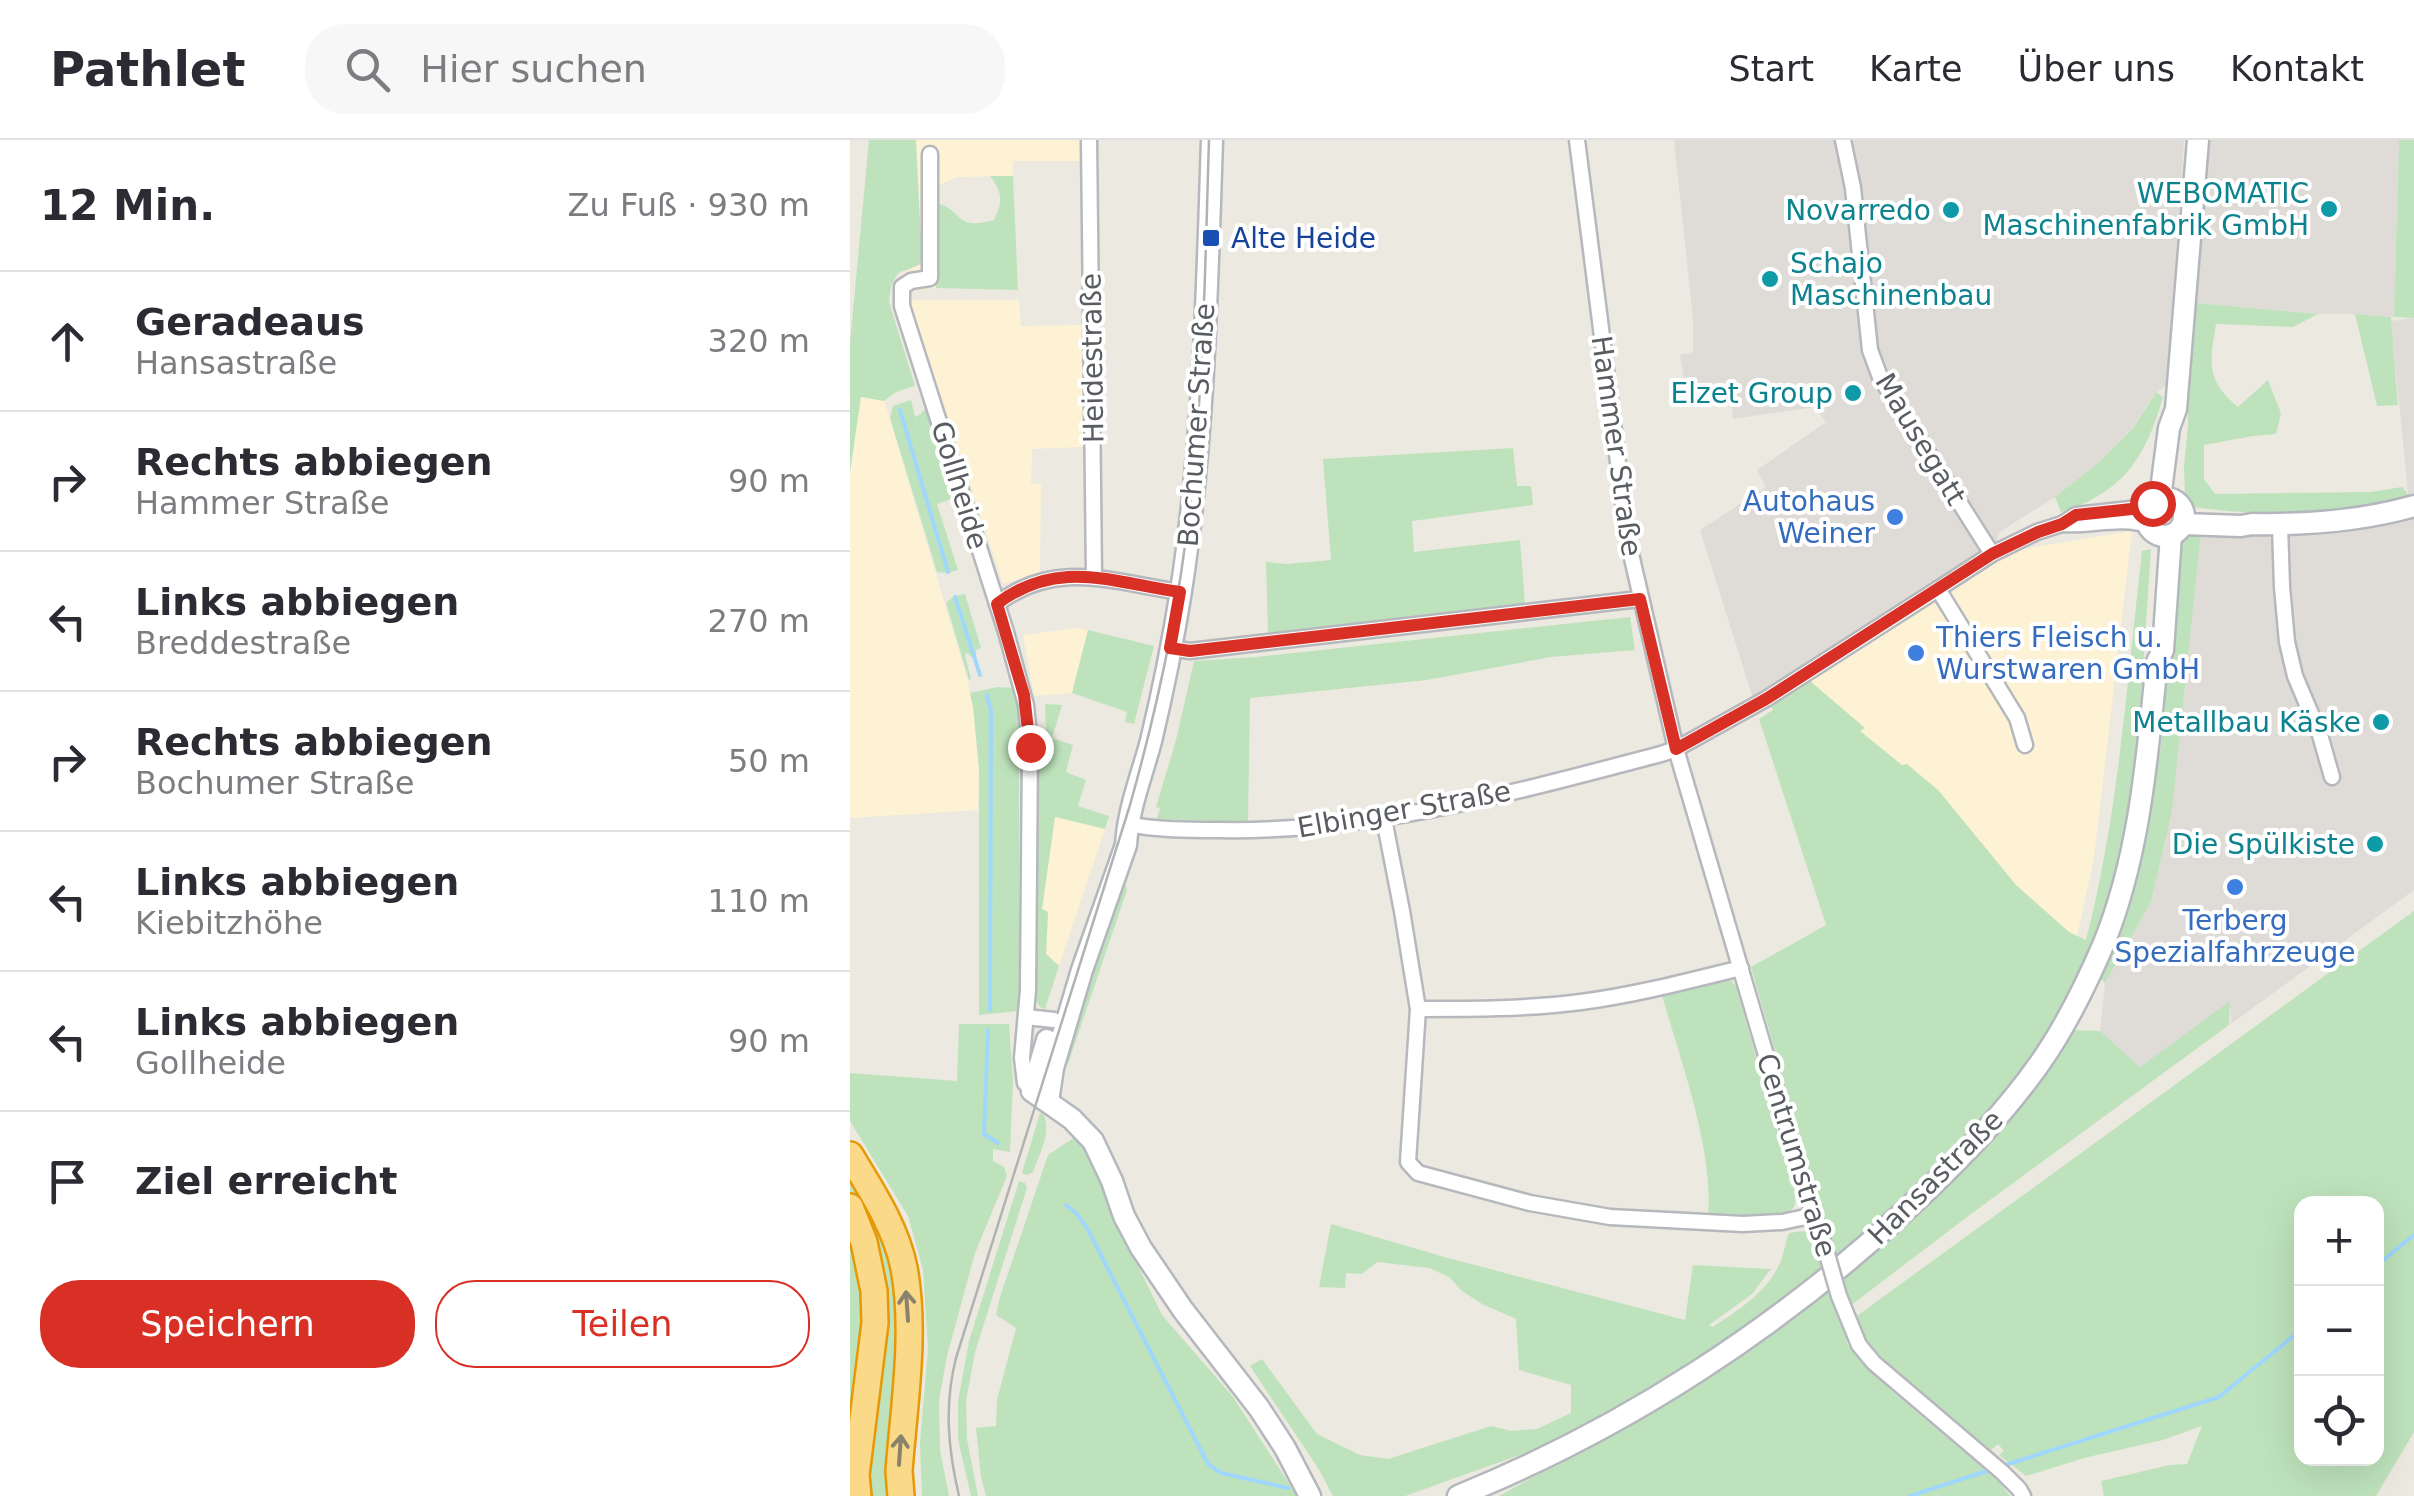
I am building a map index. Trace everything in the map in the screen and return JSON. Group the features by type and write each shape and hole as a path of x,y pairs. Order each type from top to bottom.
{"highway":[{"path":"850,1155 891,1228 904,1267 909,1315 899,1471 902,1496"},
{"path":"850,1207 866,1250 874,1290 875,1323 856,1475 858,1496"}],"street":[{"name":"Heidestraße","path":"1089,140 1094,576"},
{"name":"Bochumer Straße","path":"1127,824 1152,738 1192,512 1202,398 1212,140"},
{"name":"Hammer Straße","path":"1577,140 1628,541 1676,749"},
{"name":"Mausegatt","path":"1843,140 1853,188 1870,350 1880,377 1992,554"},
{"name":"Hansastraße","path":"1458,1496 1592,1434 1655,1398 1780,1315 1875,1238 1984,1133 2039,1064 2062,1028 2104,941 2128,868 2145,776 2157,662 2164,650 2166,517 2181,428 2176,409 2198,140"},
{"name":"Gollheide","path":"930,154 930,278 910,281 902,287 902,306 1024,695 1030,747 1028,990 1023,1070 1025,1082 1040,1096"},
{"path":"1676,749 1766,699 1992,554 2076,515 2166,517 2241,526 2357,519 2414,506"},
{"path":"2280,524 2287,642 2295,676 2320,735 2332,777"},
{"path":"997,604 1031,585 1059,578 1094,576 1180,592"},
{"path":"1938,589 2018,718 2024,745"},
{"path":"1170,648 1190,651 1640,599"},
{"name":"Elbinger Straße","path":"1127,824 1254,831 1342,825 1474,801 1676,749"},
{"name":"Centrumstraße","path":"1676,749 1814,1215 1859,1345 1874,1363 2020,1489 2023,1496"},
{"path":"1384,818 1418,1009 1408,1162 1418,1174 1530,1203 1610,1217 1743,1224 1814,1215"},
{"path":"1040,1096 1054,1020 1110,848 1127,824"},
{"path":"1040,1096 1050,1082 1082,970 1126,844 1127,824"},
{"path":"1418,1009 1576,1003 1741,968"},
{"path":"1026,1017 1054,1020"},
{"path":"1040,1096 1072,1119 1093,1141 1141,1248 1259,1408 1286,1448 1310,1496"}],"shaded area":[{"path":"916,140 1080,140 1080,161 1013,161 1013,176 957,177 937,186 938,287 908,292 900,275 919,265"},
{"path":"1674,140 2184,140 2167,385 2154,394 2134,426 2099,462 2055,497 2000,532 1992,554 1755,705 1700,530 1766,487 1757,470 1826,422 1815,407 1733,419 1730,382 1685,386 1680,355 1693,352 1693,319"},
{"path":"2208,140 2399,140 2394,317 2197,303"},
{"path":"909,300 1019,300 1021,326 1082,325 1083,447 1032,449 1031,483 1041,484 1040,573 1003,584"},
{"path":"2414,318 2414,890 2231,1024 2230,1002 2140,1068 2100,1031 2105,983 2151,902 2172,812 2201,532 2261,536 2389,523 2408,493 2391,321"},
{"path":"861,390 883,396 967,678 979,769 978,810 850,818 850,472"},
{"path":"2132,531 2094,858 2077,936 2016,885 1938,790 1860,731 1864,728 1803,675 1992,554"},
{"path":"1088,630 1072,693 1034,696 1023,635"},
{"path":"1055,816 1105,829 1059,966 1046,954 1048,913 1042,909"}],"green space":[{"path":"869,140 916,140 922,260 898,273 889,302 915,386 884,401 861,397 850,472 850,343"},
{"path":"2399,140 2414,140 2414,318 2394,317"},
{"path":"990,176 1013,176 1018,290 936,288 937,203 965,221 994,220 1000,198"},
{"path":"2197,303 2318,314 2293,327 2216,324 2212,369 2220,388 2238,407 2268,380 2281,413 2276,434 2204,445 2204,479 2215,494 2371,492 2402,487 2408,494 2390,503 2336,513 2272,514 2193,507 2185,495 2184,467 2187,376"},
{"path":"2355,314 2391,317 2398,405 2377,406"},
{"path":"2156,392 2163,397 2156,418 2149,438 2129,470 2101,494 2061,512 2055,497 2134,427"},
{"path":"911,400 915,417 926,407 954,498 937,504 958,570 947,573 937,572 890,418 893,406"},
{"path":"1513,448 1517,486 1531,486 1533,505 1412,521 1414,552 1520,540 1525,604 1268,633 1266,562 1331,560 1323,459"},
{"path":"2188,531 2201,532 2172,812 2151,902 2105,983 2099,977 2142,847 2161,746 2181,539"},
{"path":"2151,549 2136,775 2125,839 2097,946 2056,1028 1987,1121 1836,1263 1751,967 1826,925 1759,719 1773,710 1771,705 1803,675 1865,728 1860,731 1938,790 2016,885 2069,932 2086,940 2107,844 2142,551"},
{"path":"965,594 981,648 976,655 965,655 969,680 946,603"},
{"path":"1630,617 1635,650 1551,657 1427,680 1250,698 1248,822 1157,819 1160,808 1156,807 1194,661"},
{"path":"1088,630 1154,646 1134,724 1125,722 1127,712 1072,693"},
{"path":"1015,688 1019,711 1019,1011 979,1015 979,769 970,693"},
{"path":"1045,704 1062,705 1052,738 1073,745 1066,772 1086,780 1078,806 1109,816 1105,829 1055,817 1042,909 1048,912 1046,954 1059,966 1045,1009 1037,1002 1036,733 1046,732"},
{"path":"1122,882 1127,890 1068,1064 1062,1065"},
{"path":"2414,911 2414,1432 2376,1496 2104,1496 2101,1481 2187,1464 2202,1426 2026,1476 1999,1455 2004,1451 1998,1444 1989,1452 1875,1356 1854,1318"},
{"path":"1718,979 1732,981 1736,987 1796,1196 1793,1208 1784,1214 1708,1217 1701,1133 1661,992"},
{"path":"2230,1001 2229,1025 1850,1306 1839,1277 2068,1030 2100,1031 2140,1067"},
{"path":"959,1024 1009,1024 1013,1080 1010,1152 993,1149 993,1161 1004,1167 1007,1176 975,1253 939,1400 940,1450 949,1496 922,1496 920,1442 928,1349 923,1270 908,1216 850,1121 850,1073 957,1081"},
{"path":"1040,1113 1046,1122 1045,1136 1033,1172 1027,1175 1022,1173"},
{"path":"1075,1137 1097,1168 1108,1204 1162,1315 1233,1397 1297,1496 986,1496 976,1428 996,1426 997,1400 1016,1328 996,1315 1000,1297 1048,1155"},
{"path":"850,1165 881,1225 899,1297 895,1496 867,1496 886,1323 865,1289 850,1471"},
{"path":"1019,1181 1027,1188 975,1352 966,1401 967,1439 978,1496 971,1496 958,1440 958,1401 969,1341"},
{"path":"1331,1224 1685,1320 1693,1265 1771,1269 1752,1294 1709,1325 1713,1327 1767,1284 1781,1261 1789,1233 1813,1234 1825,1272 1702,1360 1576,1435 1405,1496 1333,1496 1250,1366 1262,1359 1317,1434 1360,1455 1388,1459 1491,1426 1511,1431 1537,1429 1571,1413 1571,1385 1519,1370 1516,1319 1482,1304 1449,1277 1429,1268 1377,1262 1362,1274 1346,1273 1345,1288 1319,1287"},
{"path":"1830,1286 1847,1330 1847,1343 1859,1359 1998,1481 2010,1496 1499,1496 1704,1377"}],"waterway":[{"path":"900,410 948,572"},
{"path":"955,597 980,675"},
{"path":"987,695 991,711 990,1010"},
{"path":"988,1030 984,1134 998,1143"},
{"path":"1066,1205 1087,1228 1208,1464 1221,1473 1288,1488"},
{"path":"2384,1259 2414,1235"},
{"path":"2002,1466 2219,1397 2294,1336"},
{"path":"1910,1496 1993,1469"}],"tram line":[{"path":"959,1496 949,1427 956,1358 1130,805 1173,624 1198,420 1209,140"}],"place":[{"name":"WEBOMATIC Maschinenfabrik GmbH","path":"2329,209"},
{"name":"Novarredo","path":"1951,210"},
{"name":"Alte Heide","path":"1211,238"},
{"name":"Schajo Maschinenbau","path":"1770,279"},
{"name":"Elzet Group","path":"1853,393"},
{"name":"Autohaus Weiner","path":"1895,517"},
{"name":"Thiers Fleisch u. Wurstwaren GmbH","path":"1916,653"},
{"name":"Metallbau Käske","path":"2381,722"},
{"name":"Die Spülkiste","path":"2375,844"},
{"name":"Terberg Spezialfahrzeuge","path":"2235,887"}],"route":[{"path":"1030,747 1024,695 997,604 1022,588 1048,580 1094,576 1180,592 1170,648 1182,651 1640,599 1676,749 1766,699 1992,554 2076,515 2148,507 2152,503"}]}
